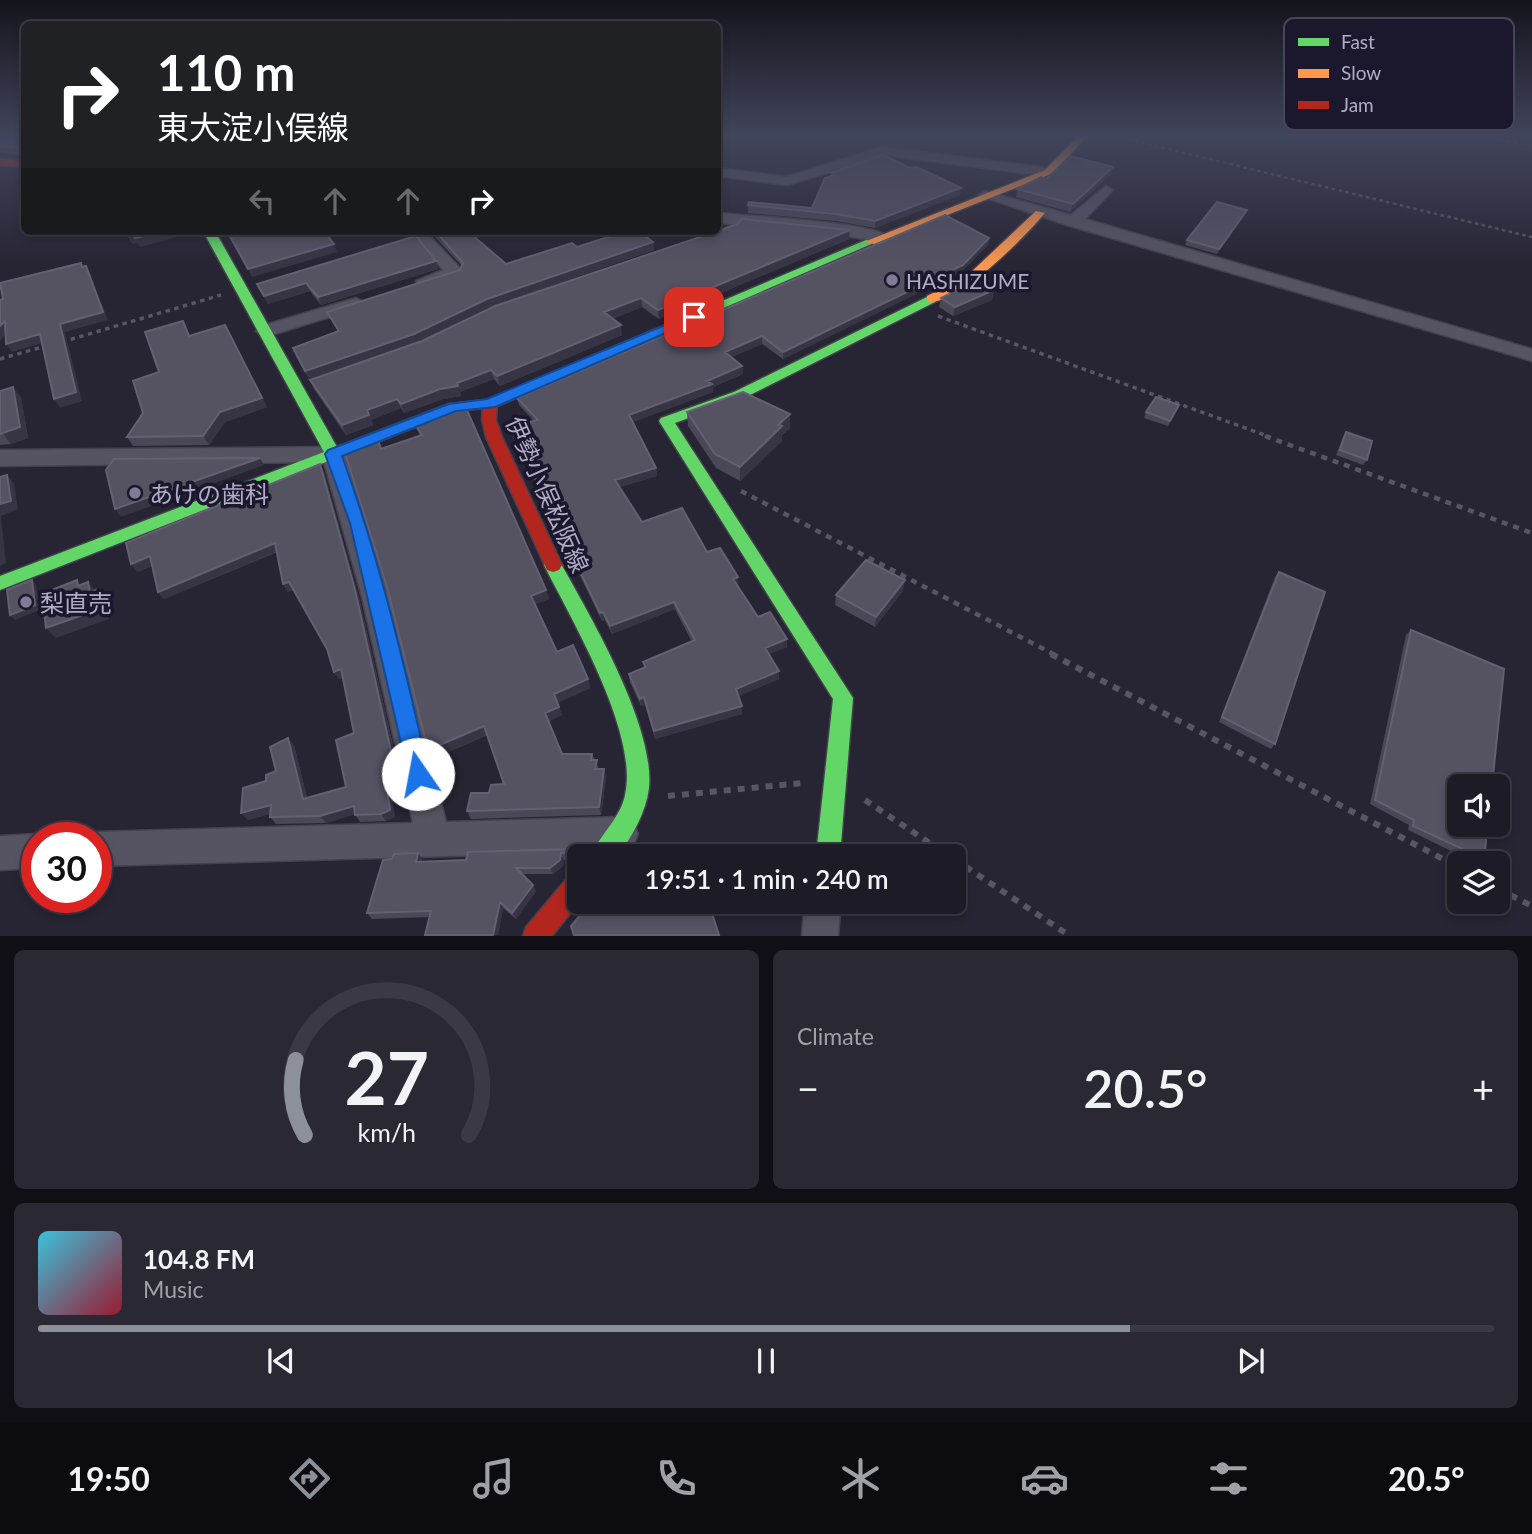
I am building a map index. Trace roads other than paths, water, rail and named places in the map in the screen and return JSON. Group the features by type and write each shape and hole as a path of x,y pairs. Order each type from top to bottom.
{"main road":[{"name":"伊勢小俣松阪線","path":"614,844 636,799 639,775 634,741 583,623 489,424 487,414 490,404 881,237 1027,180"},
{"path":"829,844 843,698 666,421 739,395 971,279 1040,213"},
{"path":"211,235 333,454"},
{"path":"0,583 454,407 490,404"},
{"path":"535,936 567,898"}],"street":[{"path":"1073,222 1106,191"},
{"path":"985,195 1532,355"},
{"path":"721,218 830,228 881,237"},
{"path":"404,288 454,272 422,235"},
{"path":"265,331 379,296"},
{"path":"0,458 333,454 358,523 392,653 433,838"},
{"path":"112,848 433,838 587,844"},
{"path":"0,853 21,852"},
{"path":"820,936 822,914"}],"place":[{"name":"HASHIZUME","path":"892,280"},
{"name":"あけの歯科","path":"135,493"},
{"name":"梨直売","path":"26,602"}]}
